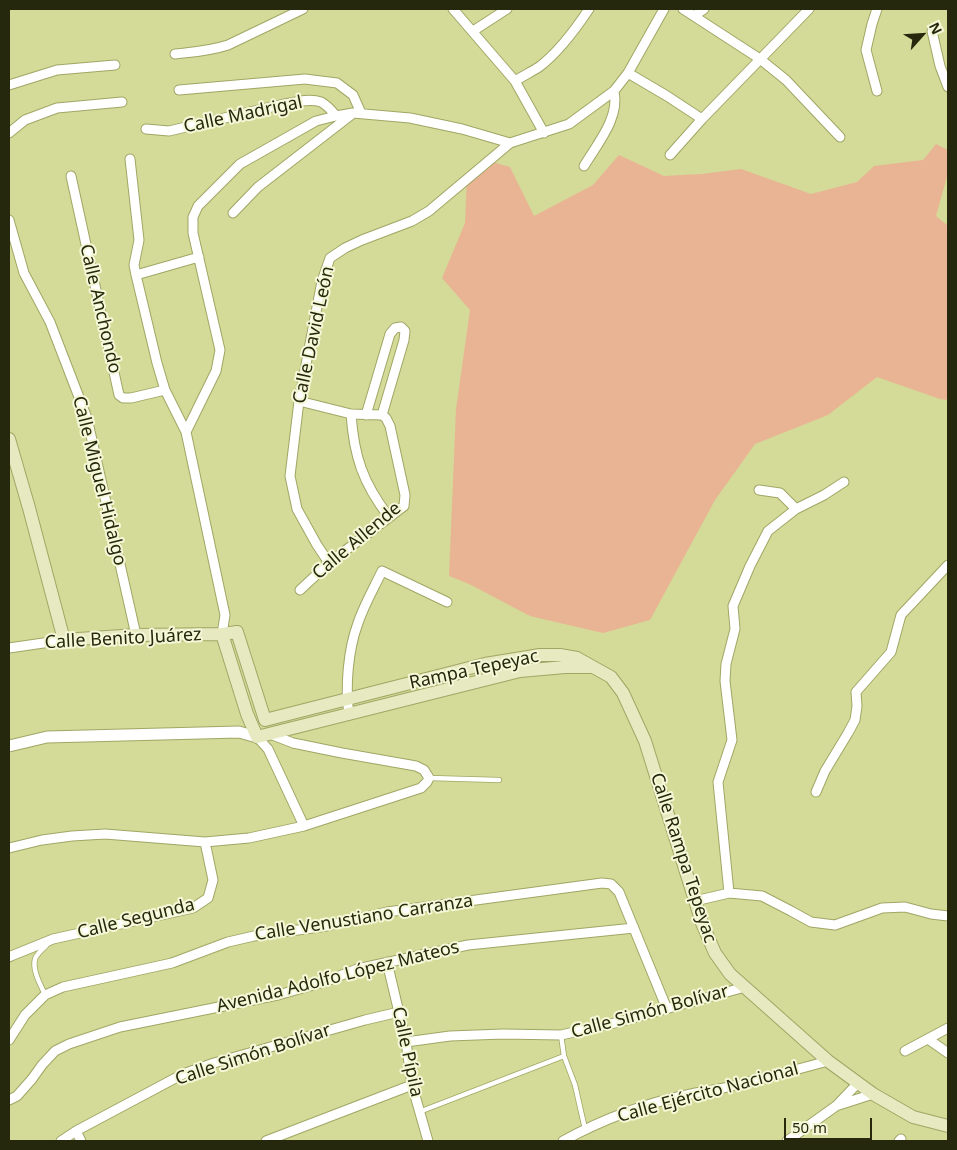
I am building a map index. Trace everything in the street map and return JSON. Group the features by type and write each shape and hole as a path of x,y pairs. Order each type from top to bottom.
{"main road":[{"path":"9,439 64,640"},
{"name":"Calle Benito Juárez","path":"64,640 136,635 222,634 237,632"},
{"path":"237,632 265,720"},
{"path":"222,634 247,714 252,724 264,735"},
{"name":"Rampa Tepeyac","path":"265,720 485,664 540,655 560,655 577,658 593,667"},
{"name":"Rampa Tepeyac","path":"264,735 520,671 565,667 593,667"},
{"name":"Calle Rampa Tepeyac","path":"593,667 611,677 624,693 645,741 702,924 715,953 730,974 828,1061 873,1094 913,1117 948,1126"}],"street":[{"path":"175,54 215,49 228,45 303,9"},
{"path":"453,9 515,81 544,132"},
{"path":"474,32 507,9"},
{"path":"515,81 548,59 579,24 589,9"},
{"path":"186,432 216,371 220,350 193,233 193,217 198,206 240,164 316,121 357,113 410,118 462,129 510,143 569,124 614,91 628,73 664,9"},
{"path":"683,9 760,59 786,80 840,137"},
{"path":"694,16 704,9"},
{"path":"670,155 702,119 809,9"},
{"path":"877,9 866,50 877,91"},
{"path":"932,31 940,66 948,87"},
{"path":"9,85 57,70 115,65"},
{"path":"628,73 702,119"},
{"path":"179,90 305,79 321,80 337,83 353,95 357,113"},
{"path":"584,166 613,118 614,91"},
{"name":"Calle Madrigal","path":"146,129 169,131 284,104 311,101 321,102 336,116"},
{"path":"9,133 25,120 57,108 122,102"},
{"path":"233,213 258,187 357,113"},
{"name":"Calle David León","path":"330,562 317,545 297,509 290,476 299,401 322,281 330,258 345,248 412,221 429,211 510,143"},
{"path":"130,159 139,240 134,265 136,275 165,390 186,432 226,615 237,632"},
{"name":"Calle Anchondo","path":"71,176 119,394 124,398 131,398 165,390"},
{"name":"Calle Miguel Hidalgo","path":"9,220 24,273 50,322 87,418 136,635"},
{"path":"136,275 199,257"},
{"path":"299,401 351,414 366,415 382,416 404,340 405,331 401,327 395,328 390,334 366,415"},
{"path":"351,414 352,433 361,469 368,486 389,517"},
{"name":"Calle Allende","path":"300,590 330,562 404,506 404,495 390,426 386,418 382,416"},
{"path":"729,892 718,782 732,740 725,682 726,664 735,629 733,606 750,566 768,531 796,509 824,495 844,482"},
{"path":"759,490 780,493 796,509"},
{"path":"816,792 825,770 855,720 856,692 891,652 902,615 948,565"},
{"path":"350,714 347,699 349,659 358,624 382,571 447,602"},
{"path":"222,634 226,615"},
{"name":"Calle Benito Juárez","path":"9,648 64,640"},
{"path":"239,732 252,724 265,720 264,735 268,748 304,826"},
{"path":"9,746 47,737 239,732 264,735 342,753 416,766 424,770 429,778 421,788 304,826 249,838 205,842 105,834 49,839 9,848"},
{"name":"Calle Segunda","path":"9,958 54,939 193,908 208,898 213,880 205,842"},
{"name":"Calle Venustiano Carranza","path":"9,1040 25,1016 46,995 63,987 172,963 228,942 254,936 327,926 387,912 602,883 611,884 619,892 667,1009"},
{"path":"695,901 729,892 762,896 811,922 836,925 882,908 905,907 931,914 948,916"},
{"name":"Avenida Adolfo López Mateos","path":"9,1100 17,1096 55,1051 69,1044 120,1027 278,995 324,982 357,969 468,945 634,928"},
{"name":"Calle Pípila","path":"387,962 406,1042 412,1085 428,1141"},
{"name":"Calle Simón Bolívar","path":"406,1042 459,1036 503,1034 561,1035 619,1022 745,987"},
{"name":"Calle Simón Bolívar","path":"61,1141 76,1131 183,1074 214,1063 399,1012"},
{"path":"904,1051 948,1028"},
{"path":"928,1039 948,1052"},
{"name":"Calle Ejército Nacional","path":"563,1141 619,1115 663,1101 728,1087 828,1061"},
{"path":"787,1141 836,1106 858,1083"},
{"path":"266,1141 412,1085"},
{"path":"836,1106 873,1094"},
{"path":"76,1131 81,1141"}],"lane":[{"path":"429,778 499,780"},
{"path":"46,995 35,970 36,959 42,950 54,939"},
{"path":"561,1035 564,1056 575,1085 585,1130"},
{"path":"419,1112 564,1056"}],"shaded area":[{"path":"936,144 948,150 948,173 936,216 948,226 948,400 940,399 877,377 828,415 755,444 715,500 650,620 603,633 530,616 469,584 449,576 456,409 470,310 442,278 465,223 467,178 489,161 510,167 534,216 593,185 619,155 664,176 741,169 811,194 857,182 874,166 923,160"}]}
